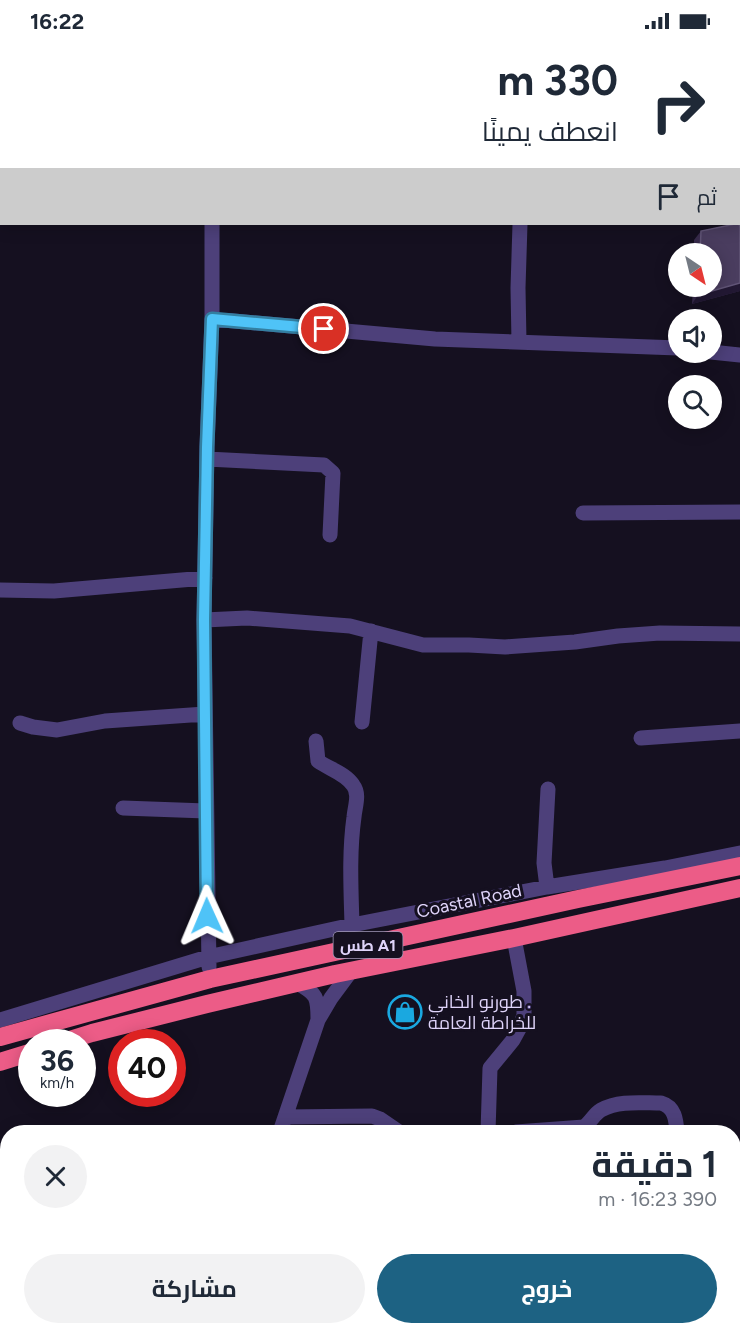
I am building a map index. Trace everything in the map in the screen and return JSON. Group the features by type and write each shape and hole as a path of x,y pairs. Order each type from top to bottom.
{"highway":[{"name":"Coastal Road","path":"0,1037 210,979 740,866"},
{"path":"682,878 687,900"},
{"name":"طس A1","path":"96,1032 297,983 740,888"},
{"path":"0,1062 18,1056"}],"street":[{"path":"210,979 204,620 212,319 212,225"},
{"path":"519,342 520,225"},
{"path":"212,319 435,339 668,348"},
{"path":"722,353 740,355"},
{"path":"207,459 324,465 329,468 333,473 330,535"},
{"path":"583,513 740,512"},
{"path":"0,591 54,591 205,578"},
{"path":"204,620 247,618 350,626 423,645 505,647 660,633 740,634"},
{"path":"362,722 371,631"},
{"path":"20,723 57,730 105,721 205,714"},
{"path":"641,738 740,731"},
{"path":"316,741 318,761 349,780 357,793 351,867 352,925"},
{"path":"547,887 544,863 548,789"},
{"path":"123,808 206,811"},
{"path":"0,1020 208,957 352,925 740,853"},
{"path":"488,1125 490,1068 513,1040 524,1015 524,991 513,938"},
{"path":"282,1125 318,1020 351,971"},
{"path":"297,983 311,991 318,1003 318,1020"},
{"path":"586,1125 599,1111 616,1104 661,1103 672,1109 676,1125"},
{"path":"285,1117 372,1116 389,1125"}],"building":[{"path":"739,225 740,283 722,288 722,243 700,243 701,231"}],"place":[{"name":"طورنو الخاني . للخراطة العامة","path":"405,1012"}],"route":[{"path":"207,916 204,620 212,319 324,329"}]}
